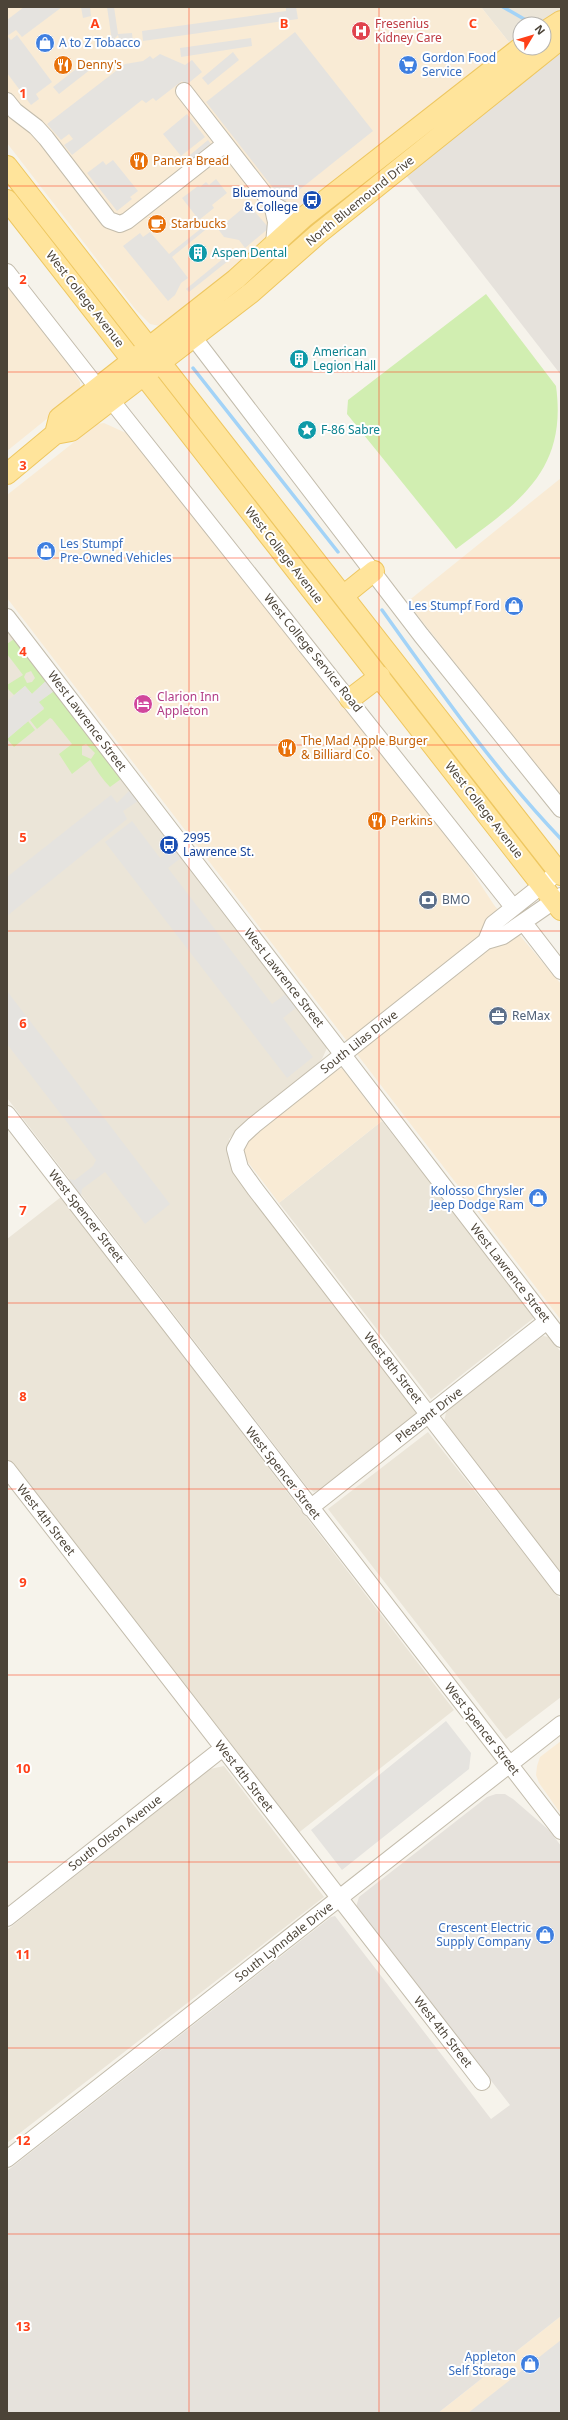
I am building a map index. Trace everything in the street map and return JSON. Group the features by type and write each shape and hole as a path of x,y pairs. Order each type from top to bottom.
{"main road":[{"path":"552,27 561,21"},
{"name":"North Bluemound Drive","path":"155,356 194,338 259,286 318,234 561,39"},
{"name":"North Bluemound Drive","path":"155,356 236,279 296,225 512,54"},
{"name":"West College Avenue","path":"7,166 560,872"},
{"name":"West College Avenue","path":"7,200 542,885 559,902"},
{"path":"259,286 266,267 297,240 296,225"},
{"path":"55,434 59,418 97,387 138,368 155,356"},
{"path":"7,474 55,434 71,431 111,400 138,368"},
{"path":"343,596 374,571"},
{"path":"350,699 380,676"}],"street":[{"path":"184,91 272,204 281,209 296,225"},
{"path":"11,106 36,127 109,220 115,223 124,222 146,207 225,144"},
{"path":"272,204 276,222 274,244"},
{"path":"7,272 97,387"},
{"path":"194,338 422,635 561,809"},
{"name":"West College Service Road","path":"111,400 350,699 513,907"},
{"name":"West Lawrence Street","path":"7,617 561,1339"},
{"name":"South Lilas Drive","path":"486,941 493,924 560,872"},
{"name":"South Lilas Drive","path":"235,1145 242,1136 486,941 503,936 559,902"},
{"path":"524,923 561,971"},
{"name":"West Spencer Street","path":"7,1114 561,1831"},
{"name":"West 8th Street","path":"235,1145 236,1160 240,1168 561,1586"},
{"name":"Pleasant Drive","path":"310,1508 547,1321"},
{"name":"West 4th Street","path":"8,1473 482,2082"},
{"name":"South Lynndale Drive","path":"7,2159 561,1724"},
{"name":"South Olson Avenue","path":"7,1918 223,1748"}],"shaded area":[{"path":"7,7 481,7 512,46 160,326 150,324 136,310 7,143"},
{"path":"24,7 62,7 22,37 16,30 7,36 7,20"},
{"path":"81,7 90,7 91,16 83,18"},
{"path":"107,7 114,7 118,34 132,33 133,42 120,43 118,35 112,41"},
{"path":"286,7 296,7 298,19 143,41 142,31 286,11"},
{"path":"481,7 561,7 561,13 552,19 552,16 512,16 512,46"},
{"path":"295,32 373,131 284,202 206,102"},
{"path":"17,35 52,82 36,94 39,99 31,105 7,73 7,36 11,40"},
{"path":"251,38 252,46 181,57 180,48"},
{"path":"561,51 561,375 405,174"},
{"path":"233,52 239,60 208,85 202,78"},
{"path":"160,54 185,65 192,60 202,72 185,86 182,81 156,101 153,98 146,103 142,100 72,155 64,145 73,139 69,134 61,140 47,124 125,64 143,61 150,56 153,59"},
{"path":"85,62 91,69 59,94 53,87"},
{"path":"187,114 205,137 181,156 163,134"},
{"path":"208,140 213,147 189,166 184,160"},
{"path":"113,160 138,191 130,197 132,199 117,211 87,173 103,161 106,165"},
{"path":"216,179 227,193 212,205 214,208 199,220 182,198 198,186 200,187 206,182 209,185"},
{"path":"248,204 269,228 245,248 239,240 224,237 218,229"},
{"path":"213,219 215,222 172,257 188,278 181,283 175,295 168,301 123,246 140,233 143,237 150,232 169,254"},
{"path":"230,253 233,257 189,292 186,289"},
{"path":"7,286 66,360 80,382 80,392 7,451"},
{"path":"104,423 126,433 152,459 462,856 494,905 561,984 561,1320 7,598 7,495 97,424"},
{"path":"561,478 561,797 407,602"},
{"path":"7,629 327,1048 322,1059 286,1092 236,1131 229,1139 228,1155 231,1164 417,1410 416,1414 320,1490 314,1492 307,1487 7,1098"},
{"path":"46,681 54,691 39,702 44,708 7,739 7,701 25,686 32,694"},
{"path":"130,790 138,801 123,811 127,819 7,916 7,877 111,795 117,803"},
{"path":"132,821 160,858 174,848 182,857 168,868 272,1004 287,993 297,1007 283,1018 313,1057 287,1078 105,842"},
{"path":"7,991 170,1204 145,1224 105,1172 82,1189 81,1196 67,1179 75,1180 93,1166 96,1160 7,1044"},
{"path":"342,1068 382,1121 279,1203 241,1153 246,1140 334,1072"},
{"path":"382,1121 535,1317 431,1399 279,1203"},
{"path":"61,1197 454,1710 292,1838 7,1469 7,1239"},
{"path":"543,1336 549,1337 561,1352 561,1575 444,1422 447,1408"},
{"path":"428,1432 561,1600 561,1697 506,1739 328,1509"},
{"path":"446,1721 471,1753 469,1769 342,1870 311,1830"},
{"path":"561,1741 561,1814 539,1783 536,1775 540,1757"},
{"path":"224,1766 324,1897 7,2143 7,1930 210,1769"},
{"path":"496,1794 505,1794 513,1799 550,1831 561,1846 561,2316 438,2413 7,2413 7,2171 331,1917 335,1916 491,2119 510,2105 356,1907 359,1897 487,1797"},
{"name":"Appleton Self Storage","path":"561,2316 561,2413 438,2413"},
{"path":"561,2340 561,2413 468,2413"}],"green space":[{"path":"486,294 556,386 558,416 554,442 545,464 533,483 517,501 499,517 456,549 347,414 348,400"},
{"path":"14,639 46,681 32,694 25,686 14,695 7,688 7,685 23,675 7,654 7,644","holes":["31,671 35,678 32,682 27,683 24,677 26,673"]},
{"path":"54,691 121,779 110,787 90,760 72,774 59,754 72,744 52,719 50,718 37,729 30,720 44,709 38,702","holes":["86,744 95,753 91,759 82,755 82,746"]},
{"path":"28,721 35,730 14,747 7,739"}],"waterway":[{"path":"503,7 519,16"},
{"path":"193,368 338,552"},
{"path":"382,610 467,728 513,785 561,839"}],"place":[{"name":"Fresenius Kidney Care","path":"361,31"},
{"name":"A to Z Tobacco","path":"45,43"},
{"name":"Denny's","path":"63,65"},
{"name":"Gordon Food Service","path":"408,65"},
{"name":"Panera Bread","path":"139,161"},
{"name":"Bluemound & College","path":"312,200"},
{"name":"Starbucks","path":"157,224"},
{"name":"Aspen Dental","path":"198,253"},
{"name":"American Legion Hall","path":"299,359"},
{"name":"F-86 Sabre","path":"307,430"},
{"name":"Les Stumpf Pre-Owned Vehicles","path":"46,551"},
{"name":"Les Stumpf Ford","path":"514,606"},
{"name":"Clarion Inn Appleton","path":"143,704"},
{"name":"The Mad Apple Burger & Billiard Co.","path":"287,748"},
{"name":"Perkins","path":"377,821"},
{"name":"2995 Lawrence St.","path":"169,845"},
{"name":"BMO","path":"428,900"},
{"name":"ReMax","path":"498,1016"},
{"name":"Kolosso Chrysler Jeep Dodge Ram","path":"538,1198"},
{"name":"Crescent Electric Supply Company","path":"545,1935"},
{"name":"Appleton Self Storage","path":"530,2364"}]}
